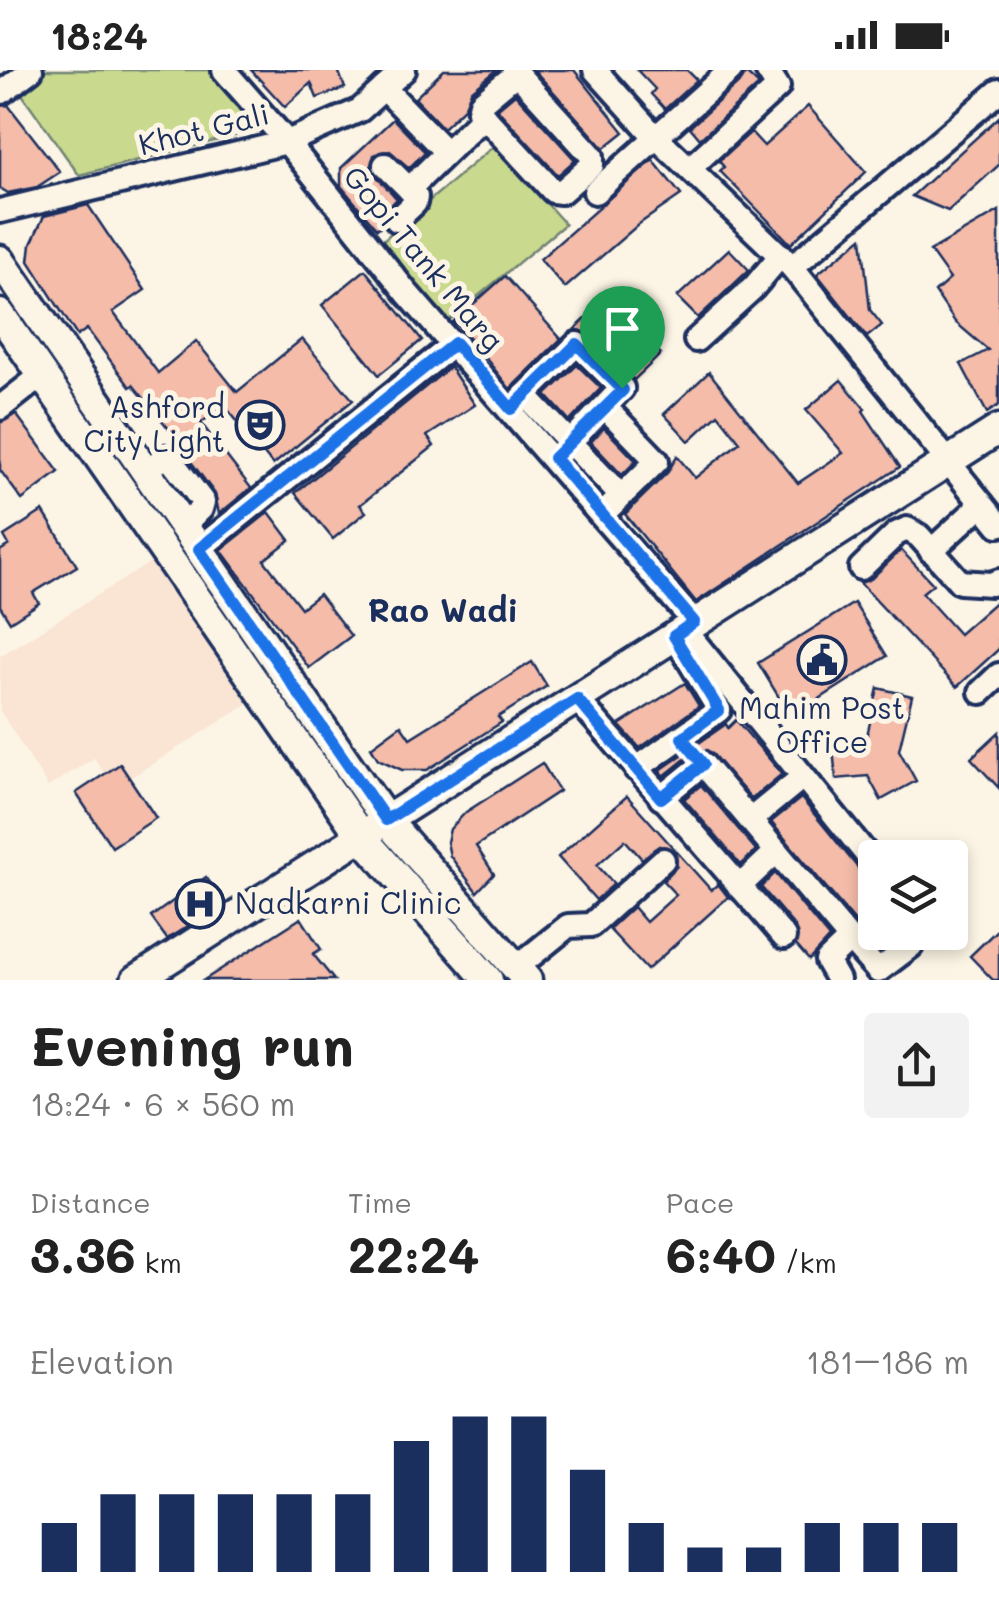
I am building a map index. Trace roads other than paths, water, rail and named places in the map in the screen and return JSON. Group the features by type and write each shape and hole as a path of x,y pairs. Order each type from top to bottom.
{"main road":[{"path":"0,260 386,820 522,974"},
{"path":"0,314 361,836 488,980"},
{"path":"136,980 999,429"}],"street":[{"path":"2,92 31,70"},
{"name":"Gopi Tank Marg","path":"224,70 288,142 407,293 562,450 602,515 684,629"},
{"name":"Khot Gali","path":"0,211 288,142 360,110 404,70"},
{"path":"595,70 695,164 786,261 999,525"},
{"path":"594,192 732,70"},
{"path":"695,164 778,87 767,70"},
{"path":"515,72 592,156 592,164 557,193 478,106 515,72"},
{"path":"384,88 446,152"},
{"path":"696,340 786,261 999,90"},
{"path":"408,189 484,116"},
{"path":"385,166 416,197 415,204 397,220"},
{"path":"191,537 455,343"},
{"path":"518,402 577,344 623,390 562,450 621,496"},
{"path":"0,408 42,375"},
{"path":"602,515 657,461 606,408"},
{"path":"931,551 982,504"},
{"path":"862,568 902,530 913,532 960,582 999,581"},
{"path":"636,769 719,710 684,629"},
{"path":"684,629 858,844"},
{"path":"980,692 999,675"},
{"path":"577,699 784,937"},
{"path":"682,738 881,976 907,950"},
{"path":"661,798 703,764"},
{"path":"750,820 794,784"},
{"path":"738,887 776,852"},
{"path":"522,974 568,926 590,925 664,860"},
{"path":"838,980 827,961 850,939"}],"place":[{"name":"Ashford City Light","path":"260,425"},
{"name":"Mahim Post Office","path":"822,660"},
{"name":"Nadkarni Clinic","path":"200,904"}],"district":[{"name":"Rao Wadi","path":"443,611"}]}
